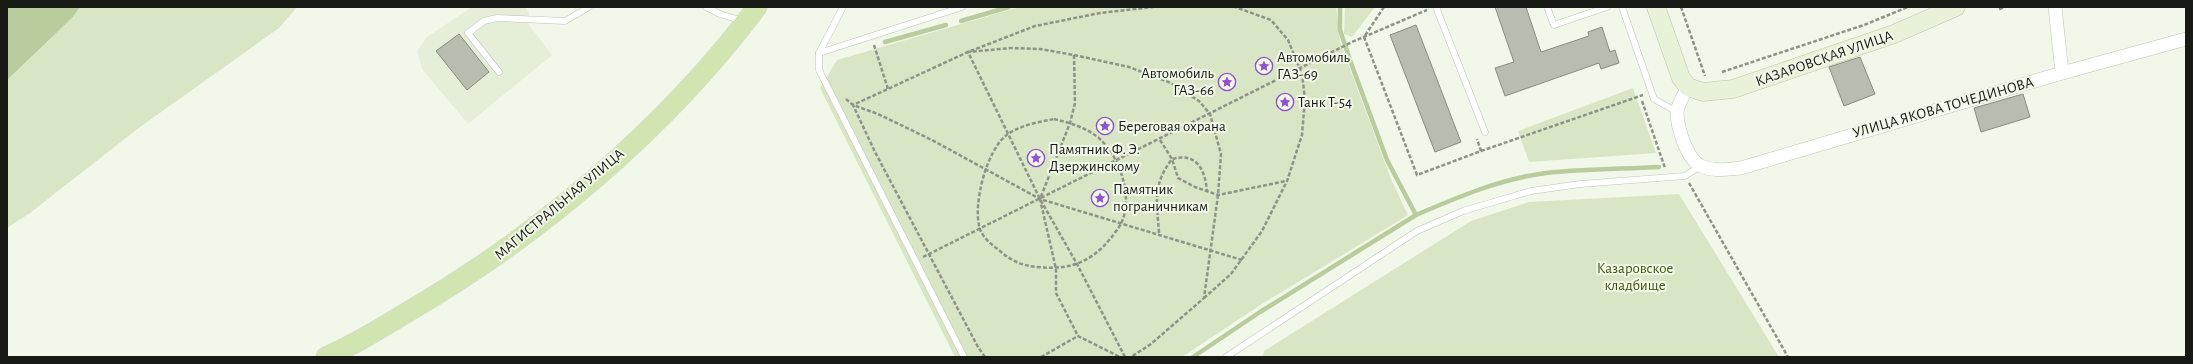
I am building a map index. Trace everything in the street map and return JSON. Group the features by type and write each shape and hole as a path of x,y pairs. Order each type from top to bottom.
{"main road":[{"name":"МАГИСТРАЛЬНАЯ УЛИЦА","path":"326,357 375,332 439,294 494,258 553,213 601,172 655,122 701,74 752,14"}],"street":[{"path":"1656,7 1673,60 1681,78 1688,87 1677,112 1679,128 1687,150 1700,166"},
{"name":"КАЗАРОВСКАЯ УЛИЦА","path":"1688,87 1703,92 1733,89 1894,34 1956,7"},
{"path":"2055,7 2062,73"},
{"name":"УЛИЦА ЯКОВА ТОЧЕДИНОВА","path":"1700,166 1715,170 1741,168 2062,73 2186,40"}],"lane":[{"path":"499,72 468,34 484,22 497,18 565,21 589,7"},
{"path":"706,7 720,14 752,14"},
{"path":"843,7 819,53 819,70 964,357"},
{"path":"819,53 962,7"},
{"path":"1436,7 1485,132"},
{"path":"1547,7 1554,25 1607,7"},
{"path":"1622,7 1654,99 1677,112"},
{"path":"1226,357 1417,231 1463,211 1531,191 1580,184 1685,176 1700,166"}],"path":[{"path":"853,105 968,52 1035,26 1100,13 1153,7"},
{"path":"1131,357 1151,344 1204,298 1231,274 1242,260 1262,231 1287,181 1302,135 1305,99 1301,68 1288,40 1272,20 1235,7"},
{"path":"1364,37 1384,7"},
{"path":"1681,7 1706,78"},
{"path":"1721,73 1864,25 1908,7"},
{"path":"1999,9 2005,7"},
{"path":"916,261 1160,140 1352,42 1428,8 1431,17"},
{"path":"871,36 888,89"},
{"path":"1364,37 1417,175 1481,151 1652,92"},
{"path":"968,52 1012,48 1040,49 1074,55 1129,67 1171,83 1199,101 1210,114 1220,154 1218,195 1204,298"},
{"path":"968,52 1040,199 1077,264 1125,357"},
{"path":"1074,55 1075,103 1070,123 1040,199 1056,269 1056,293 1078,336 1120,357"},
{"path":"842,96 853,105 878,114 925,137 1040,199 1159,233 1242,260"},
{"path":"1641,96 1668,178"},
{"path":"853,105 875,152 978,347 985,357"},
{"path":"1054,119 1086,129 1101,140 1115,162 1121,175 1125,193 1121,223 1109,242 1093,255 1077,264 1056,269 1022,266 1003,255 988,241 980,229 978,204 986,170 1000,142 1008,134 1042,121 1054,119"},
{"path":"1476,136 1481,151"},
{"path":"1160,140 1172,159 1178,178 1218,195 1287,181"},
{"path":"1159,233 1156,195 1159,181 1172,159 1183,156 1195,161 1205,174 1207,191"},
{"path":"1685,176 1788,357"},
{"path":"1040,357 1078,336"}],"shaded area":[{"path":"80,7 72,18 7,80 7,8"},
{"path":"472,7 525,7 529,13 527,22 552,55 468,124 422,69 417,51 427,37"}],"green space":[{"path":"80,7 297,7 279,28 140,127 30,213 7,228 7,80 72,18"},
{"path":"1020,7 1336,7 1340,42 1391,179 1408,215 1259,306 1182,357 955,357 820,88 837,60"},
{"path":"1345,7 1375,7 1352,37 1344,34"},
{"path":"1633,88 1656,153 1529,162 1518,131"},
{"name":"Казаровское кладбище","path":"1679,194 1779,357 1263,357 1264,351 1471,221 1529,202"}],"building":[{"path":"1495,7 1526,7 1541,52 1589,36 1588,32 1602,27 1610,52 1615,50 1619,63 1601,69 1599,63 1505,96 1495,68 1514,62"},
{"path":"1416,25 1461,142 1435,152 1390,35"},
{"path":"459,34 489,72 467,90 436,51"},
{"path":"1860,57 1875,94 1844,106 1829,67"},
{"path":"2023,94 2030,117 1981,132 1974,108"}],"waterway":[{"path":"961,21 1009,7"},
{"path":"1193,357 1260,312 1416,215 1387,160 1351,63 1340,30 1340,7"},
{"path":"885,42 946,25"},
{"path":"1416,215 1496,184 1529,176 1574,171 1659,167"}],"place":[{"name":"Автомобиль ГАЗ-69","path":"1264,66"},
{"name":"Автомобиль ГАЗ-66","path":"1227,82"},
{"name":"Танк Т-54","path":"1285,102"},
{"name":"Береговая охрана","path":"1105,126"},
{"name":"Памятник Ф. Э. Дзержинскому","path":"1036,158"},
{"name":"Памятник пограничникам","path":"1100,198"}]}
